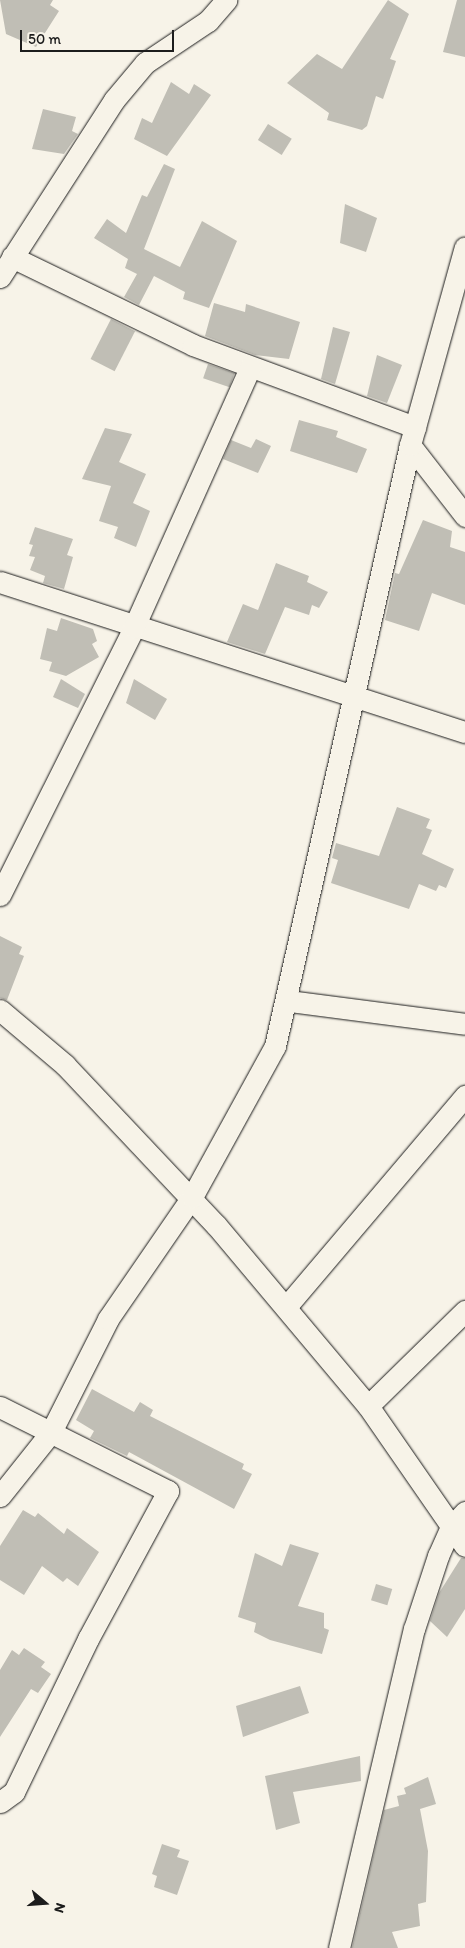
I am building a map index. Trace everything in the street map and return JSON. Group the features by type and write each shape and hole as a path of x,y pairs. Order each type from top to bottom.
{"street":[{"path":"0,277 114,100 145,63 208,21 226,0"},
{"path":"0,1496 50,1432 108,1319 192,1197 265,1070 289,1001 413,436 465,247"},
{"path":"12,257 250,368 295,380 413,436 465,516"},
{"path":"0,895 134,627 250,368"},
{"path":"0,582 355,699 465,732"},
{"path":"289,1001 465,1024"},
{"path":"0,1010 65,1065 192,1197 368,1406 458,1520 465,1546"},
{"path":"286,1307 465,1096"},
{"path":"368,1406 465,1311"},
{"path":"0,1407 168,1491 14,1792 0,1802"},
{"path":"339,1948 414,1629 458,1520"}],"building":[{"path":"0,0 53,0 50,5 59,11 36,47 6,34"},
{"path":"388,0 409,14 390,59 396,61 383,99 376,96 367,126 362,130 327,120 329,113 287,83 317,54 342,69"},
{"path":"457,0 465,0 465,57 443,52"},
{"path":"171,82 189,94 194,84 211,95 167,156 134,139 142,118 152,123"},
{"path":"43,109 76,117 72,131 78,134 64,154 32,149"},
{"path":"268,124 292,139 282,155 258,140"},
{"path":"164,164 175,169 144,249 180,267 202,221 237,241 209,308 183,299 185,292 154,276 139,305 124,297 137,274 125,268 128,259 94,238 107,219 126,233 142,195 147,197"},
{"path":"345,204 377,218 366,252 340,243"},
{"path":"214,303 245,312 246,304 300,322 289,359 255,355 205,336"},
{"path":"111,319 135,331 115,371 91,359"},
{"path":"333,327 350,332 335,384 321,379"},
{"path":"377,355 402,365 387,403 367,396"},
{"path":"208,364 234,373 230,387 203,378"},
{"path":"299,420 338,431 336,437 367,449 357,473 290,451"},
{"path":"105,428 132,434 119,462 146,474 133,503 150,511 136,547 114,538 118,527 99,521 111,486 82,479"},
{"path":"256,439 271,446 258,473 223,459 231,440 251,448"},
{"path":"423,520 452,531 450,547 465,552 465,605 432,593 419,631 385,620 395,573 399,574"},
{"path":"35,527 73,539 67,555 73,557 64,589 43,583 45,576 30,570 35,557 29,556 33,545 29,544"},
{"path":"276,563 309,576 307,582 328,592 319,608 312,605 309,615 285,607 265,654 227,642 243,604 258,610"},
{"path":"61,618 93,629 97,641 92,644 99,657 66,676 49,671 52,662 40,659 47,628 57,631"},
{"path":"61,679 85,694 78,708 53,697"},
{"path":"134,679 167,699 155,720 126,703"},
{"path":"397,807 430,819 426,828 432,830 422,854 454,869 446,888 439,885 436,891 419,884 409,909 331,883 338,860 332,858 336,843 379,856"},
{"path":"0,936 22,947 19,954 24,956 7,1000 0,998"},
{"path":"92,1389 134,1412 140,1402 153,1410 150,1416 244,1464 242,1469 252,1474 234,1509 129,1452 127,1456 90,1438 94,1431 76,1420"},
{"path":"23,1510 35,1517 38,1513 64,1534 67,1528 99,1552 78,1586 67,1578 63,1582 42,1566 24,1595 0,1580 0,1546"},
{"path":"290,1544 319,1553 298,1606 324,1613 324,1628 329,1630 322,1654 270,1640 254,1632 256,1623 238,1617 255,1553 282,1566"},
{"path":"461,1558 465,1558 465,1609 447,1637 430,1621 439,1593"},
{"path":"376,1584 392,1589 387,1605 371,1600"},
{"path":"24,1648 45,1662 41,1667 51,1674 38,1693 31,1689 0,1737 0,1670 12,1650 19,1655"},
{"path":"300,1686 309,1713 243,1737 236,1706"},
{"path":"360,1756 361,1781 293,1792 300,1823 276,1830 265,1776"},
{"path":"428,1777 436,1804 420,1809 428,1851 426,1902 418,1904 420,1926 392,1932 398,1948 352,1948 384,1810 399,1806 397,1796 406,1794 404,1788"},
{"path":"162,1844 180,1850 177,1857 189,1861 177,1895 154,1887 157,1876 152,1874"}]}
